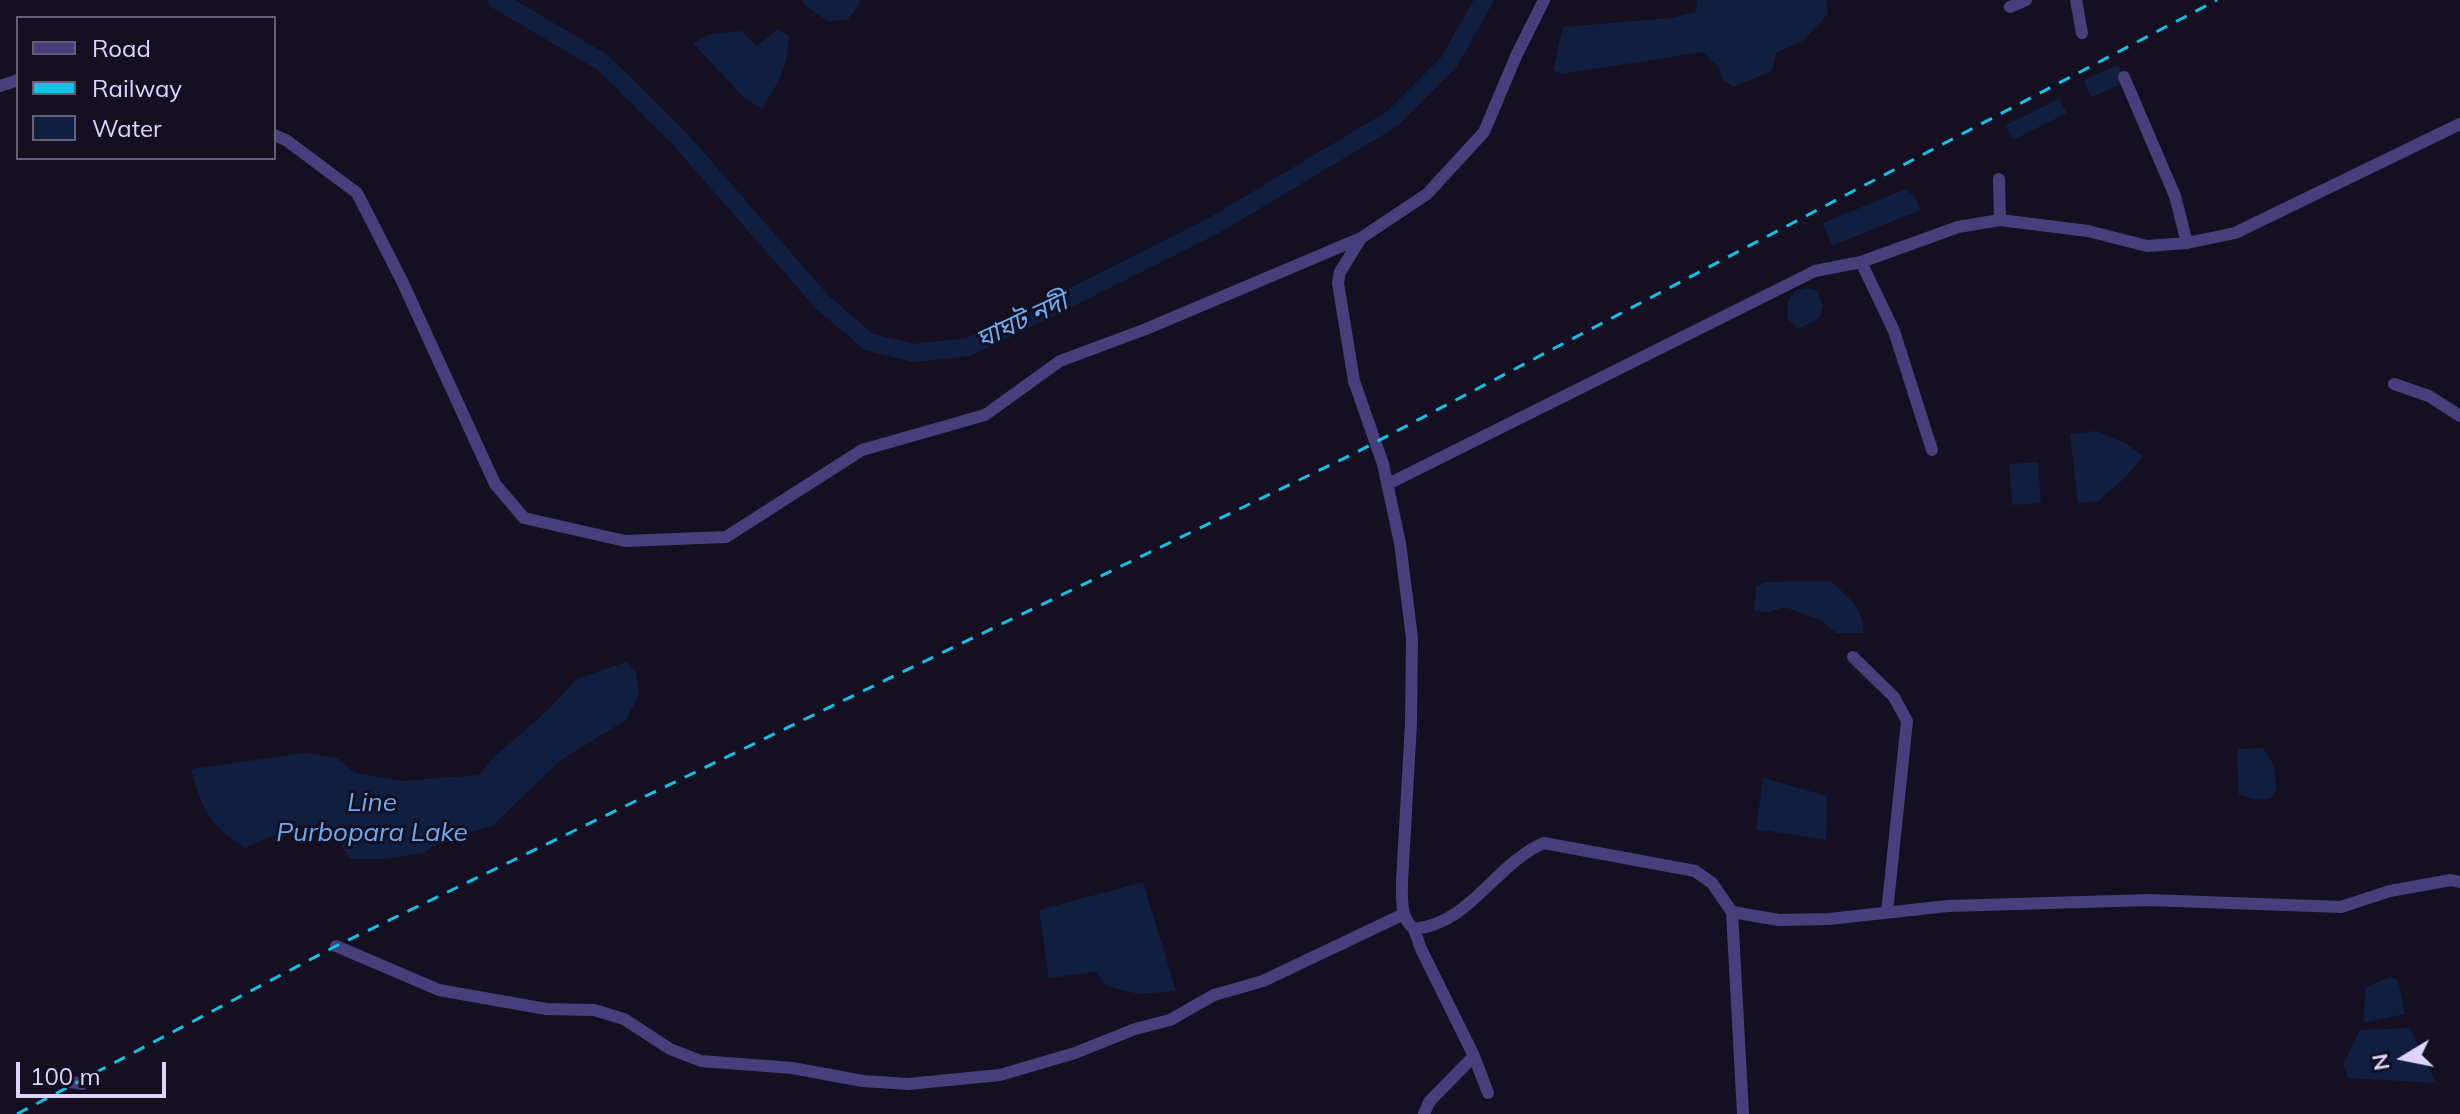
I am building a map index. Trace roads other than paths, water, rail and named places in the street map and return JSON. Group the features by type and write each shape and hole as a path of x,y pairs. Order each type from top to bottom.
{"street":[{"path":"276,136 357,193 402,281 495,484 524,518 625,541 726,537 862,450 985,415 1060,361 1146,329 1361,238 1427,194 1484,132 1544,0"},
{"path":"2010,7 2026,0"},
{"path":"2076,0 2082,33"},
{"path":"2124,77 2175,196 2187,243"},
{"path":"1388,484 1815,271 1861,262 1958,227 2000,220 2088,231 2147,246 2187,243 2235,233 2460,124"},
{"path":"1999,179 2000,220"},
{"path":"1361,238 1340,272 1338,283 1354,381 1376,441 1400,543 1413,662 1402,882 1404,914 1474,1056 1488,1093"},
{"path":"1861,262 1894,331 1932,450"},
{"path":"2394,384 2429,396 2460,416"},
{"path":"1853,657 1894,697 1907,721 1887,912"},
{"path":"1414,929 1436,925 1446,919 1479,895 1532,848 1544,843 1695,871 1712,883 1732,912 1743,1114"},
{"path":"1732,912 1779,920 1829,919 1948,906 2149,900 2341,907 2390,891 2451,880 2460,882"},
{"path":"336,946 439,990 546,1009 594,1010 624,1019 670,1049 701,1061 792,1068 863,1081 908,1084 1000,1075 1075,1053 1135,1029 1170,1020 1214,995 1263,981 1404,914"},
{"path":"1424,1114 1429,1102 1474,1056"}],"water":[{"path":"802,0 859,0 860,3 848,19 829,22 804,5"},
{"path":"1697,0 1826,0 1828,14 1804,40 1776,53 1772,71 1733,87 1723,80 1718,67 1703,52 1561,74 1553,70 1563,27 1671,18 1696,12"},
{"path":"778,29 789,36 786,58 778,82 762,108 745,99 693,43 710,34 741,31 757,46"},
{"path":"2118,65 2126,82 2091,97 2084,80"},
{"path":"2059,99 2067,113 2013,140 2006,125"},
{"path":"1906,189 1915,197 1920,210 1832,246 1823,223"},
{"path":"1808,288 1817,291 1823,306 1819,318 1798,329 1787,318 1788,300 1797,290"},
{"path":"2097,431 2127,444 2143,456 2126,477 2098,501 2078,503 2070,434"},
{"path":"2038,462 2041,503 2012,505 2009,464"},
{"path":"1830,581 1858,610 1864,633 1836,633 1820,620 1785,607 1769,612 1754,611 1756,586 1767,582"},
{"name":"Line Purbopara Lake","path":"626,662 636,672 639,695 626,720 561,760 491,827 450,836 424,853 383,859 350,859 335,839 312,829 290,830 245,848 222,831 209,815 191,769 304,753 337,758 355,773 402,781 479,775 577,679"},
{"path":"2263,748 2273,764 2277,789 2270,798 2256,800 2239,795 2237,749"},
{"path":"1763,778 1827,796 1826,840 1756,829"},
{"path":"1143,882 1176,991 1139,994 1108,987 1096,972 1049,978 1039,910"},
{"path":"2390,977 2398,980 2405,1014 2367,1022 2363,1020 2366,987"},
{"path":"2410,1028 2436,1083 2348,1078 2343,1065 2360,1030"}],"waterway":[{"name":"ঘাঘট নদী","path":"497,0 602,62 679,138 823,303 869,342 914,353 968,347 1062,302 1215,225 1392,119 1449,62 1484,0"}],"railway":[{"path":"17,1114 336,946 1355,453 2217,0"}]}
